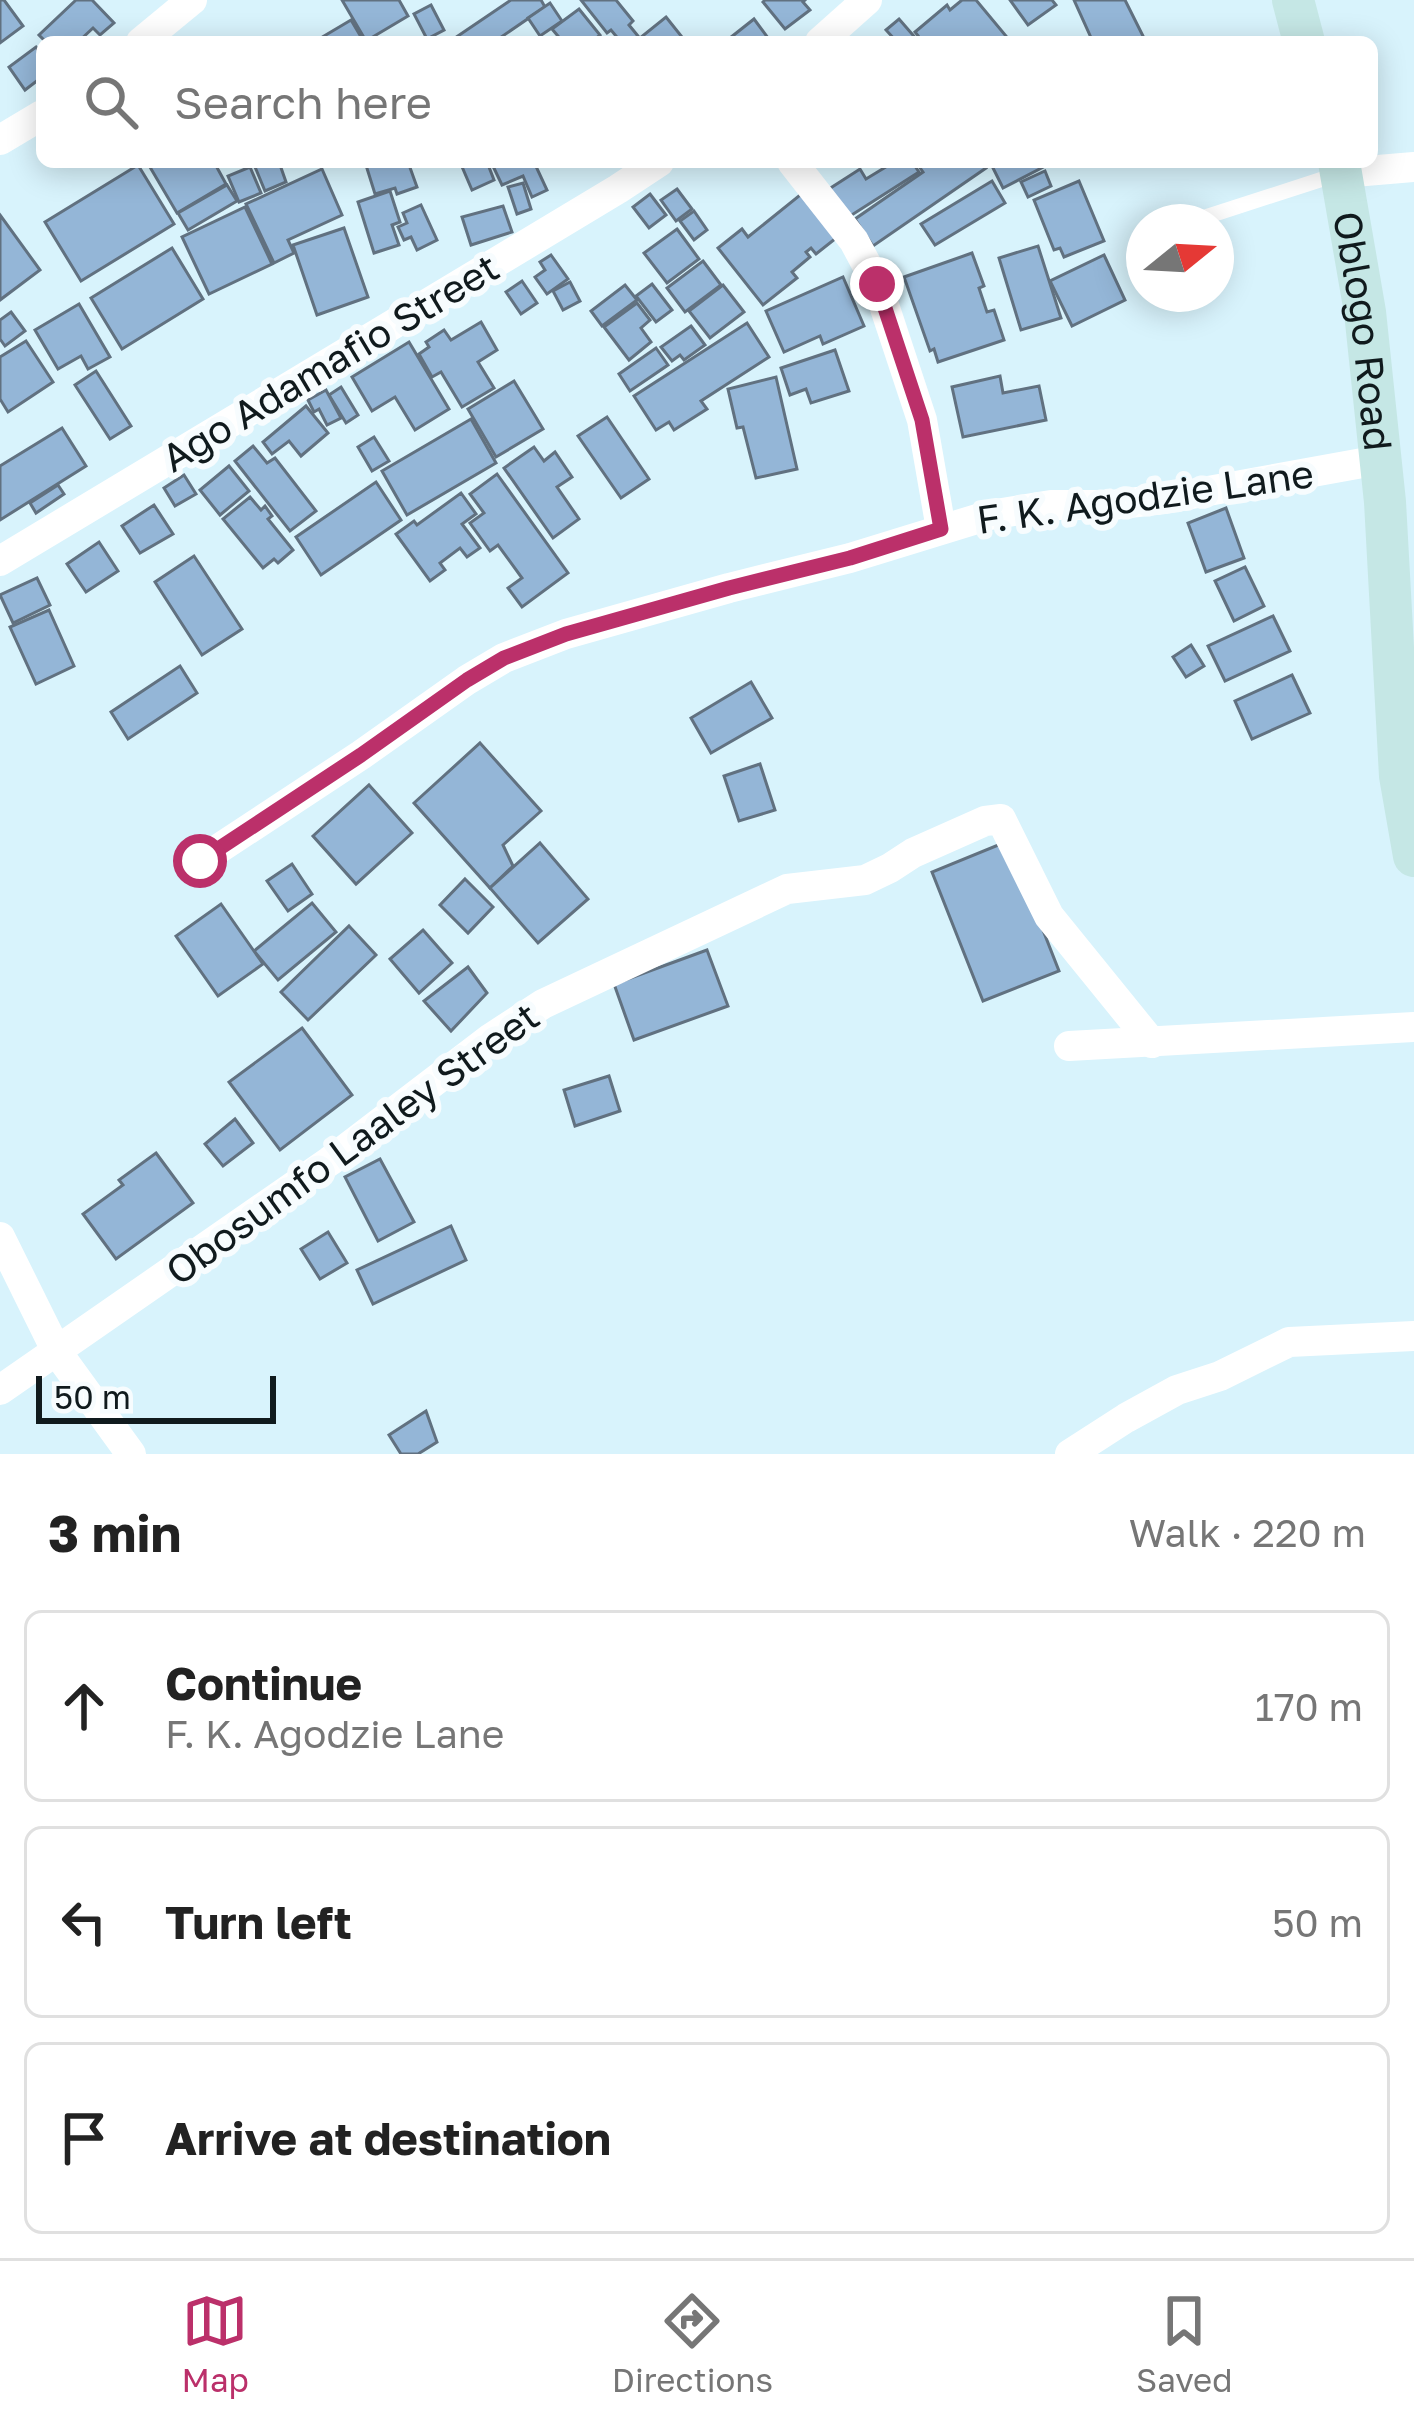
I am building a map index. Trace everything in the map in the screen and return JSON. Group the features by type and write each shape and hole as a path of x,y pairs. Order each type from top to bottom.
{"main road":[{"path":"1292,0 1302,36"},
{"name":"Oblogo Road","path":"1340,168 1365,312 1385,502 1400,776 1414,856"}],"street":[{"path":"148,36 192,0"},
{"path":"827,36 867,0"},
{"path":"0,140 36,119"},
{"path":"1378,167 1414,167"},
{"name":"Ago Adamafio Street","path":"0,561 650,168"},
{"path":"798,168 854,241 877,284 922,420 941,529"},
{"name":"F. K. Agodzie Lane","path":"200,861 467,680 504,658 566,634 990,515 1051,505 1164,500 1379,460"},
{"name":"Obosumfo Laaley Street","path":"0,1390 330,1161 543,1004 788,889 865,880 985,821 1001,819 1049,916 1152,1043"},
{"path":"1069,1046 1414,1027"},
{"path":"0,1237 57,1352 131,1454"},
{"path":"1070,1454 1178,1390 1220,1376 1288,1342 1414,1336"}],"lane":[{"path":"1234,206 1337,168"}],"building":[{"path":"0,0 23,26 0,43"},
{"path":"76,0 92,0 114,23 100,35 93,28 84,36 39,35"},
{"path":"342,0 399,0 408,16 374,36 363,36"},
{"path":"511,0 541,0 545,7 503,36 458,36"},
{"path":"581,0 616,0 638,36 607,33"},
{"path":"765,0 805,0 810,10 785,29"},
{"path":"962,0 976,0 1006,36 918,36 915,32 947,5 950,10"},
{"path":"1010,0 1052,0 1056,5 1028,25"},
{"path":"1074,0 1125,0 1143,36 1090,36"},
{"path":"550,3 562,21 540,36 528,18"},
{"path":"431,5 444,30 425,36 414,14"},
{"path":"579,9 600,35 558,36 552,29"},
{"path":"666,17 681,36 642,36"},
{"path":"754,19 767,36 733,36"},
{"path":"899,19 914,36 892,36 886,30"},
{"path":"351,20 360,36 324,36"},
{"path":"36,47 36,82 25,90 9,67"},
{"path":"140,168 174,224 81,281 45,222"},
{"path":"151,168 217,168 226,184 177,213"},
{"path":"250,168 261,193 239,202 228,176"},
{"path":"255,168 281,168 286,182 265,191"},
{"path":"367,168 410,168 417,187 397,194 395,188 375,194"},
{"path":"463,168 489,168 494,180 472,190"},
{"path":"494,168 537,168 547,190 532,197 523,176 502,185"},
{"path":"884,168 916,168 919,172 847,218 829,189 860,169 866,179"},
{"path":"920,168 986,168 873,246 855,219 923,172"},
{"path":"993,168 1041,168 1003,188"},
{"path":"322,169 342,215 288,240 294,253 274,263 246,204"},
{"path":"1045,171 1051,186 1028,197 1021,182"},
{"path":"992,181 1005,203 935,245 921,224"},
{"path":"1079,181 1104,241 1064,257 1060,248 1054,250 1034,200"},
{"path":"523,183 531,209 517,214 508,187"},
{"path":"227,185 237,201 188,230 178,213"},
{"path":"677,189 692,209 676,221 661,200"},
{"path":"390,191 400,222 392,225 399,245 374,253 358,202"},
{"path":"805,191 840,235 816,254 811,248 806,252 810,257 792,272 797,278 763,305 718,248 742,229 748,237"},
{"path":"650,194 666,215 649,228 633,207"},
{"path":"421,205 437,240 417,250 411,237 404,240 398,227 407,223 403,213"},
{"path":"503,206 512,232 471,245 462,217"},
{"path":"245,207 272,264 209,294 182,237"},
{"path":"694,211 707,230 694,240 680,221"},
{"path":"0,215 40,270 0,300"},
{"path":"344,228 368,297 317,315 293,245"},
{"path":"677,229 699,259 667,283 644,253"},
{"path":"1038,246 1061,318 1021,330 999,258"},
{"path":"172,248 203,299 122,349 91,298"},
{"path":"972,253 987,312 994,310 1004,340 938,362 904,277"},
{"path":"551,255 568,279 547,294 535,277 545,270 540,262"},
{"path":"1104,255 1125,300 1072,326 1050,281"},
{"path":"703,261 721,285 685,312 667,288"},
{"path":"843,277 864,326 823,344 820,336 784,352 766,311"},
{"path":"522,281 537,303 521,314 506,292"},
{"path":"570,282 580,301 563,310 553,291"},
{"path":"652,284 672,310 656,322 636,296"},
{"path":"625,285 637,300 602,326 591,311"},
{"path":"723,285 744,312 710,338 689,311"},
{"path":"637,303 650,320 641,328 651,342 629,360 604,327"},
{"path":"79,304 110,357 88,369 81,356 58,369 35,330"},
{"path":"11,312 25,331 5,346 0,320"},
{"path":"481,322 497,350 478,362 494,388 462,407 441,372 432,377 419,354 429,347 426,342 444,330 451,340"},
{"path":"747,323 769,357 701,401 707,409 674,430 669,422 656,430 634,396"},
{"path":"691,326 705,345 684,360 680,355 672,361 661,347"},
{"path":"26,341 53,382 8,412 0,399 0,357"},
{"path":"409,342 449,409 415,430 395,397 372,411 352,377"},
{"path":"656,348 668,365 630,391 619,374"},
{"path":"835,350 849,391 811,403 806,389 790,395 781,368"},
{"path":"96,371 131,426 110,439 75,385"},
{"path":"1000,376 1003,393 1039,386 1046,420 963,437 952,387"},
{"path":"776,377 797,469 756,478 728,389"},
{"path":"514,381 543,429 496,457 468,409"},
{"path":"341,387 358,415 346,423 329,395"},
{"path":"326,390 341,418 327,425 308,400"},
{"path":"306,406 328,433 301,456 289,441 272,454 263,442"},
{"path":"607,417 649,479 621,498 578,436"},
{"path":"471,419 496,463 407,515 382,471"},
{"path":"62,428 86,466 0,520 0,466"},
{"path":"374,437 389,461 372,471 358,447"},
{"path":"253,446 267,463 275,458 316,511 290,531 235,461"},
{"path":"534,447 544,461 555,452 572,477 557,487 579,519 553,538 504,468"},
{"path":"229,466 249,491 220,515 200,490"},
{"path":"497,474 568,573 522,607 508,588 522,578 498,545 490,551 470,523 484,513 470,494"},
{"path":"184,475 196,494 175,506 164,488"},
{"path":"376,482 401,520 321,575 296,537"},
{"path":"58,485 64,494 36,513 30,503"},
{"path":"461,493 476,514 462,524 480,548 467,557 460,548 440,563 445,570 430,581 396,534"},
{"path":"250,497 261,510 265,506 272,516 268,519 293,550 263,568 223,519"},
{"path":"154,505 173,534 140,553 122,526"},
{"path":"1226,508 1244,558 1206,572 1188,523"},
{"path":"99,542 118,571 86,592 67,564"},
{"path":"194,556 242,629 202,655 155,582"},
{"path":"1245,567 1264,606 1234,621 1215,581"},
{"path":"37,578 50,605 13,623 0,595"},
{"path":"49,610 74,666 36,684 10,627"},
{"path":"1273,616 1290,651 1225,681 1208,646"},
{"path":"1191,645 1204,666 1186,677 1173,657"},
{"path":"180,666 197,693 128,739 111,712"},
{"path":"1292,675 1310,713 1252,739 1235,701"},
{"path":"751,682 772,718 711,753 691,718"},
{"path":"480,743 541,811 503,845 513,866 490,888 414,803"},
{"path":"760,764 775,810 739,821 724,776"},
{"path":"369,785 412,833 356,884 313,836"},
{"path":"1008,841 1059,971 983,1001 932,872"},
{"path":"540,843 588,899 538,943 490,888"},
{"path":"292,864 312,894 288,911 267,881"},
{"path":"465,879 493,907 468,933 440,905"},
{"path":"312,903 336,932 278,980 254,951"},
{"path":"221,904 263,964 218,996 176,936"},
{"path":"349,926 376,955 308,1020 281,992"},
{"path":"423,930 452,963 419,993 390,959"},
{"path":"707,950 728,1006 634,1040 614,984"},
{"path":"468,967 487,993 451,1031 424,1001"},
{"path":"302,1028 352,1095 280,1150 229,1082"},
{"path":"609,1076 620,1111 575,1126 564,1090"},
{"path":"235,1119 253,1143 223,1166 205,1144"},
{"path":"156,1153 193,1203 116,1259 83,1214"},
{"path":"380,1159 414,1222 378,1241 345,1177"},
{"path":"451,1226 466,1260 373,1304 357,1270"},
{"path":"328,1232 347,1263 320,1279 301,1249"},
{"path":"426,1411 437,1442 418,1454 401,1454 389,1435"}],"route":[{"path":"200,861 504,658 566,634 941,529 922,420 877,284"}]}
